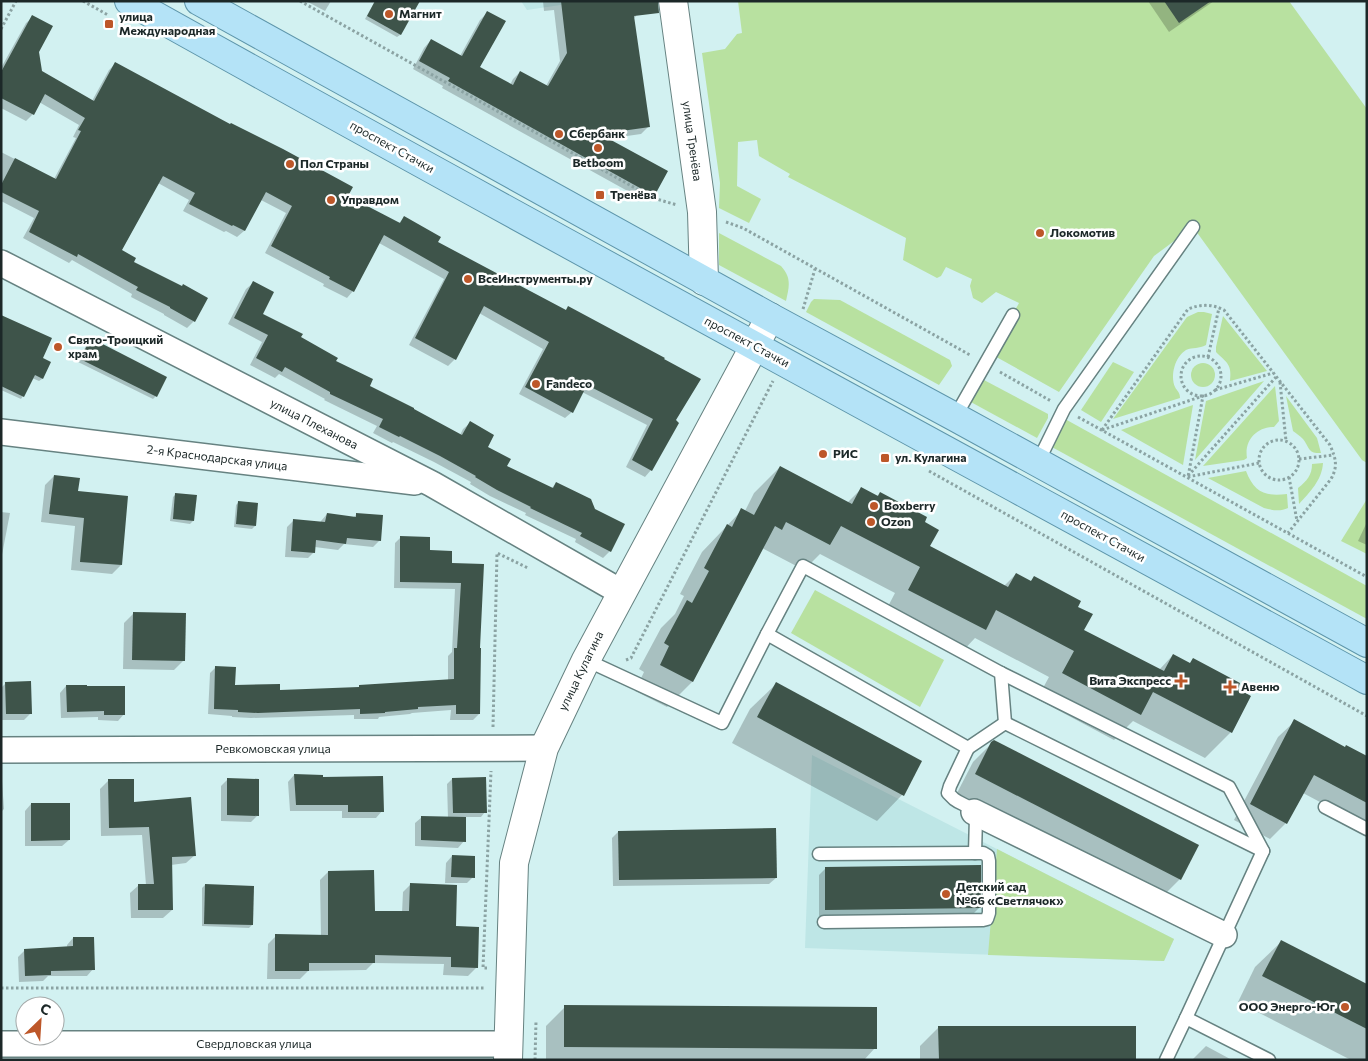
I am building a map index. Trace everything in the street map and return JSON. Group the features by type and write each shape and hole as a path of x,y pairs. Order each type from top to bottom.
{"main road":[{"name":"проспект Стачки","path":"129,1 754,346 1367,680"},
{"path":"199,1 704,281 1367,643"}],"street":[{"name":"улица Тренёва","path":"673,1 702,212 704,281"},
{"name":"улица Плеханова","path":"1,263 432,484 621,592"},
{"name":"улица Кулагина","path":"508,1052 514,863 544,748 594,664 621,592 770,317"},
{"name":"2-я Краснодарская улица","path":"1,432 432,484"},
{"name":"Ревкомовская улица","path":"1,750 544,748"},
{"path":"974,812 1224,935"},
{"name":"Свердловская улица","path":"1,1044 508,1052"}],"lane":[{"path":"1038,462 1064,409 1192,227"},
{"path":"955,417 1013,315"},
{"path":"594,664 722,723 802,566 1001,673 1229,787 1262,851"},
{"path":"767,634 968,748"},
{"path":"1001,673 1005,723"},
{"path":"975,853 976,817 974,812 948,793 968,748 1005,723"},
{"path":"1005,723 1262,851"},
{"path":"1325,807 1367,828"},
{"path":"1166,1060 1262,851"},
{"path":"819,854 984,853 988,856 989,861 990,913 987,919 824,922"},
{"path":"1186,1018 1269,1060"}],"path":[{"path":"1,30 16,1"},
{"path":"300,1 653,198 702,212 743,228 1367,577"},
{"path":"1102,430 1188,309 1204,305 1224,310 1330,446 1334,455 1336,471 1332,480 1288,533"},
{"path":"1208,357 1220,308"},
{"path":"1102,430 1210,394 1215,390 1221,379 1218,367 1208,357 1197,356 1185,363 1180,376 1185,388 1196,396 1203,396"},
{"path":"594,664 631,658 782,361"},
{"path":"1215,390 1275,375"},
{"path":"1187,478 1275,375"},
{"path":"1280,382 1286,441"},
{"path":"1187,478 1203,396"},
{"path":"1273,441 1286,441 1292,445 1296,449 1299,459 1298,468 1294,474 1284,480 1271,478 1261,469 1260,456 1262,449 1273,441"},
{"path":"1299,459 1334,455"},
{"path":"1187,478 1260,463"},
{"path":"1289,477 1297,521"},
{"path":"1,988 494,988"},
{"path":"535,1060 536,1014"}],"shaded area":[{"path":"521,1 587,1 527,10"},
{"name":"Детский сад №66 «Светлячок»","path":"812,755 1174,939 1164,961 805,948"}],"green space":[{"name":"Локомотив","path":"738,1 1289,1 1367,109 1367,463 1362,460 1193,227 1154,256 1059,392 991,354 1019,303 996,292 982,303 973,298 970,286 972,279 946,267 941,276 937,278 903,260 906,238 788,177 790,174 759,156 757,140 738,142 737,186 761,199 749,223 719,208 720,183 702,53 725,49 737,34 742,33"},
{"path":"719,233 781,266 788,279 789,287 786,301 719,265"},
{"path":"814,299 840,300 950,360 952,366 939,385 806,312"},
{"path":"1198,312 1212,314 1206,345 1186,350 1176,362 1173,377 1180,398 1113,419 1187,317"},
{"path":"1223,316 1267,371 1230,381 1229,367 1216,352"},
{"path":"1113,362 1134,372 1101,422 1081,410"},
{"path":"1203,363 1212,366 1215,375 1212,384 1203,387 1194,384 1191,375 1194,366"},
{"path":"984,380 1048,414 1048,418 1037,438 969,401 979,381"},
{"path":"1264,381 1195,460 1206,401"},
{"path":"1275,386 1279,421 1274,427 1262,429 1253,436 1248,446 1247,458 1203,466"},
{"path":"1286,396 1317,438 1321,453 1311,451 1303,439 1293,431"},
{"path":"1193,405 1183,465 1121,430"},
{"path":"1065,419 1367,586 1367,619 1050,446"},
{"path":"1323,463 1318,480 1299,504 1298,488 1308,478 1312,464"},
{"path":"1246,471 1253,484 1261,492 1272,495 1287,494 1288,508 1273,510 1264,508 1208,478"},
{"path":"1367,499 1367,554 1341,541"},
{"path":"815,590 944,660 920,707 791,633"},
{"path":"997,849 1174,939 1164,961 988,955"}],"building":[{"path":"375,1 420,1 401,35 367,16"},
{"path":"561,1 658,1 659,13 634,16 650,127 600,134 668,171 656,193 649,193 602,167 448,81 450,78 419,61 431,39 462,56 487,11 506,21 480,67 513,85 520,71 548,86 567,53"},
{"path":"1164,1 1211,1 1179,23"},
{"path":"32,15 53,26 39,52 42,71 94,101 115,62 353,187 348,196 400,223 404,216 441,237 438,242 566,310 568,306 701,379 676,420 679,423 652,471 632,460 653,419 587,385 573,413 525,387 549,342 484,306 456,360 415,338 449,272 384,235 354,292 271,246 292,206 266,192 245,231 189,204 195,193 163,176 122,250 136,258 134,262 182,286 183,284 208,298 195,322 136,290 138,287 78,254 77,257 29,232 39,211 1,192 1,185 15,158 56,179 81,131 78,130 85,118 45,94 34,115 1,98 1,72"},
{"path":"253,281 274,292 263,314 303,334 301,337 338,358 336,361 373,379 370,386 462,435 470,421 494,435 488,447 511,459 507,466 553,488 556,482 591,499 595,509 625,524 611,552 580,536 582,533 530,508 440,456 379,427 383,419 330,394 330,392 285,367 282,372 256,358 268,335 234,318"},
{"path":"1,315 52,338 43,358 51,362 43,379 35,375 24,397 1,386"},
{"path":"91,338 167,377 157,397 80,359"},
{"path":"780,466 852,504 861,487 878,496 880,492 927,517 925,522 939,530 930,546 1008,587 1016,573 1031,581 1034,576 1081,601 1078,607 1093,614 1084,630 1164,671 1173,654 1190,663 1193,658 1240,683 1238,689 1251,696 1232,733 1153,692 1141,715 1062,673 1074,651 996,610 986,630 908,590 920,567 841,526 830,545 786,522 782,530 775,526 693,682 660,665 669,646 664,643 687,600 692,603 709,571 704,568 727,524 732,527 741,508 754,515"},
{"path":"54,475 80,478 78,491 128,496 122,565 80,562 84,518 49,514"},
{"path":"175,493 197,495 194,521 173,519"},
{"path":"238,501 258,503 256,526 236,524"},
{"path":"327,513 356,517 356,513 383,515 381,541 347,538 346,544 316,540 315,553 291,551 293,519 325,522"},
{"path":"400,536 430,537 430,550 452,551 452,563 484,564 480,648 480,714 456,714 456,705 418,707 418,709 385,713 360,714 360,709 258,713 214,709 215,666 236,667 235,685 280,684 280,690 359,687 359,685 454,679 454,648 457,648 461,583 400,582"},
{"path":"133,612 186,613 185,661 132,660"},
{"path":"31,681 32,714 6,714 5,682"},
{"path":"776,682 922,761 904,796 757,717"},
{"path":"66,685 125,686 125,715 104,715 104,711 67,712"},
{"path":"1294,719 1345,747 1346,745 1367,756 1367,803 1314,775 1287,824 1250,804"},
{"path":"994,740 1199,845 1181,880 975,774 991,742"},
{"path":"294,774 323,775 323,777 383,776 384,812 348,812 348,805 296,805"},
{"path":"486,777 487,813 453,813 452,778"},
{"path":"227,778 259,779 259,816 227,815"},
{"path":"108,779 134,779 134,802 191,797 196,856 172,857 173,910 138,910 138,884 154,884 149,827 109,828"},
{"path":"31,803 70,803 70,840 31,841"},
{"path":"421,816 466,817 466,842 421,840"},
{"path":"776,828 777,878 619,880 618,831"},
{"path":"452,855 475,856 475,878 451,877"},
{"path":"981,865 981,908 825,910 825,867"},
{"path":"374,870 375,911 409,911 410,883 457,885 456,926 479,927 478,968 451,967 451,957 375,955 375,963 309,963 309,971 275,971 275,934 328,935 328,871"},
{"path":"205,884 254,886 253,925 204,924"},
{"path":"73,937 94,937 95,970 51,971 51,975 25,976 24,949 73,946"},
{"name":"ООО Энерго-Юг","path":"1281,940 1367,984 1367,1029 1262,976"},
{"path":"564,1005 877,1007 877,1049 564,1047"},
{"path":"938,1026 1136,1026 1136,1060 939,1060"}],"place":[{"name":"Магнит","path":"389,14"},
{"name":"улица Международная","path":"109,24"},
{"name":"Сбербанк","path":"559,134"},
{"name":"Betboom","path":"598,148"},
{"name":"Пол Страны","path":"290,164"},
{"name":"Тренёва","path":"600,195"},
{"name":"Управдом","path":"331,200"},
{"name":"Локомотив","path":"1040,233"},
{"name":"ВсеИнструменты.ру","path":"468,279"},
{"name":"Свято-Троицкий храм","path":"58,347"},
{"name":"Fandeco","path":"536,384"},
{"name":"РИС","path":"823,454"},
{"name":"ул. Кулагина","path":"885,458"},
{"name":"Boxberry","path":"874,506"},
{"name":"Ozon","path":"871,522"},
{"name":"Вита Экспресс","path":"1181,681"},
{"name":"Авеню","path":"1230,687"},
{"name":"Детский сад №66 «Светлячок»","path":"946,894"},
{"name":"ООО Энерго-Юг","path":"1345,1007"}]}
